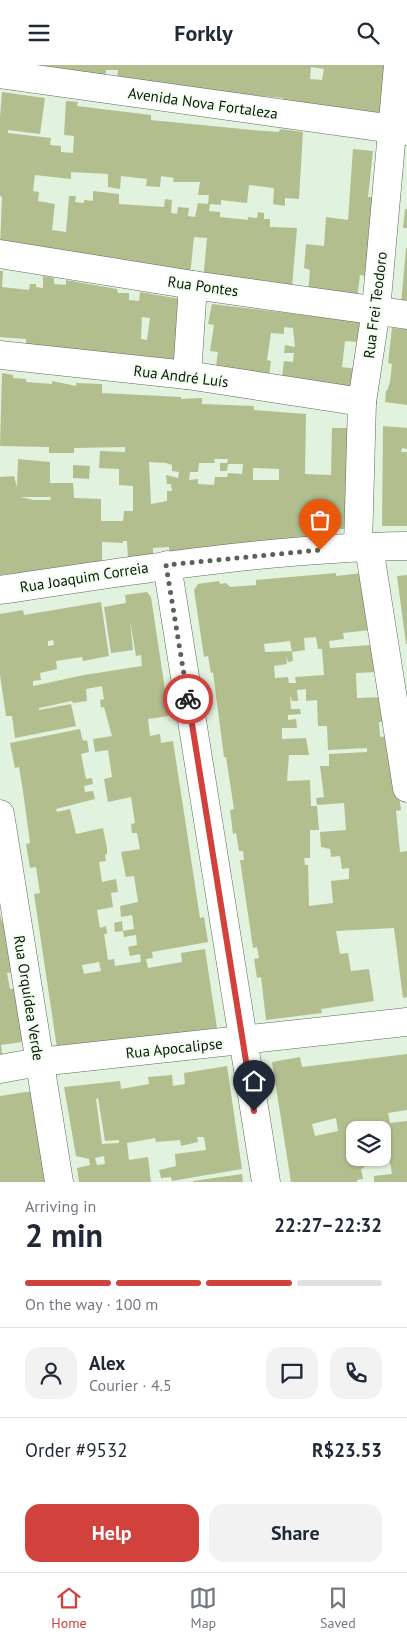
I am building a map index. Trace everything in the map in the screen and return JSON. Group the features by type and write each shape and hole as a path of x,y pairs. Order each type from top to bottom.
{"street":[{"name":"Rua Frei Teodoro","path":"398,65 400,130 362,402 363,546 407,788"},
{"name":"Avenida Nova Fortaleza","path":"0,74 400,130"},
{"name":"Rua Pontes","path":"0,254 193,285 407,315"},
{"path":"187,375 193,285"},
{"name":"Rua André Luís","path":"0,355 187,375 362,402"},
{"name":"Rua Joaquim Correia","path":"0,590 166,565 363,546 407,546"},
{"path":"166,565 266,1182"},
{"name":"Rua Orquídea Verde","path":"0,814 59,1182"},
{"name":"Rua Apocalipse","path":"0,1069 39,1062 407,1022"}],"building":[{"path":"3,65 388,65 383,113 283,102 283,98 181,88 117,78 118,70 106,70 105,77","holes":["311,67 324,69 322,80 310,79"]},
{"path":"2,92 45,98 40,134 8,130 8,133 51,138 50,145 61,146 61,152 73,153 74,136 64,135 66,101 78,102 77,106 151,115 151,120 252,130 279,132 280,129 303,132 299,199 285,198 285,206 273,204 274,188 249,185 247,203 221,200 221,205 210,204 209,211 220,212 220,217 248,220 248,217 257,218 258,212 264,213 264,219 270,219 270,227 297,228 292,287 203,281 207,238 194,237 190,276 115,266 116,258 0,247 2,197 0,196 0,117","holes":["71,172 108,174 108,187 120,189 121,176 147,179 146,186 160,187 161,176 174,178 173,182 200,182 198,195 209,195 208,204 198,203 195,217 188,216 189,208 178,207 177,214 171,213 172,200 165,199 164,207 119,204 119,194 93,191 93,201 84,200 84,203 75,202 76,196 69,196 66,232 52,230 55,204 38,201 39,192 33,191 35,175 71,179"]},
{"path":"353,149 373,151 368,197 377,197 370,277 360,275 357,299 308,294 310,270 304,268 306,244 324,246 326,217 348,220"},
{"path":"405,209 407,209 407,228 403,228"},
{"path":"406,248 407,305 401,305"},
{"path":"0,271 3,271 2,287 29,290 30,284 36,284 36,287 43,288 43,276 54,278 54,284 66,285 66,280 117,289 118,293 129,293 129,300 139,301 140,292 186,300 178,363 26,351 26,339 0,337","holes":["142,317 150,318 147,340 141,339"]},
{"path":"212,304 361,322 359,342 345,341 342,367 356,369 353,394 281,385 284,361 293,362 294,353 284,353 285,345 295,347 293,328 284,327 284,334 271,333 267,360 271,361 268,383 216,366 218,352 210,351 214,325 208,324"},
{"path":"392,328 407,329 407,405 385,402 392,364 388,363"},
{"path":"2,373 13,375 13,378 26,379 26,382 52,384 52,381 76,386 76,383 102,384 102,393 181,397 181,399 202,398 202,404 254,406 254,410 306,414 305,474 331,475 332,428 347,428 347,421 357,421 350,529 315,529 315,502 310,502 310,538 285,538 285,542 169,558 169,547 153,548 153,559 128,558 127,541 123,541 123,543 102,542 102,565 0,575 0,477 14,476 17,487 18,459 50,462 50,483 73,483 74,498 101,499 101,521 123,521 124,511 133,511 133,486 119,485 119,469 99,468 100,451 125,452 125,447 74,448 74,453 49,453 49,447 0,446","holes":["214,459 228,459 227,463 220,463 220,471 227,471 228,464 243,464 242,474 228,473 227,477 215,477 214,485 198,484 198,479 189,480 190,472 198,472 199,463 215,463","149,462 172,465 172,471 179,472 178,478 166,475 167,484 171,484 172,491 167,491 167,501 151,504","253,468 279,469 279,480 253,480","20,497 51,497 50,500 34,500"]},
{"path":"383,426 407,428 407,449 402,448 401,452 407,452 407,526 382,526"},
{"path":"73,465 90,466 89,479 73,478"},
{"path":"336,573 336,576 363,573 370,630 343,633 344,639 329,641 330,648 372,645 376,672 356,673 357,698 384,697 388,722 379,722 380,737 390,736 401,810 396,811 400,852 407,851 407,997 403,998 394,928 336,931 340,954 348,953 351,971 369,969 374,1001 321,1009 322,1013 266,1020 261,977 257,978 254,959 259,958 257,947 253,948 240,860 244,860 243,851 239,851 236,833 233,834 230,810 234,809 226,757 224,757 213,672 211,673 208,656 204,657 194,590 198,584 219,581 220,584 226,583 230,587 256,585 256,580","holes":["316,637 318,649 322,649 324,675 295,677 296,683 289,683 288,677 275,678 274,666 287,664 286,656 288,662 293,661 292,652 305,650 304,638","290,641 292,651 265,652 264,644","306,689 306,701 317,700 318,726 327,726 328,750 367,748 367,752 329,754 329,766 320,766 324,797 316,798 317,805 344,803 346,830 320,832 321,847 330,849 331,857 340,856 342,869 349,868 349,879 331,881 333,903 309,906 308,865 305,865 304,858 310,858 310,830 319,830 317,806 311,806 310,780 287,781 289,755 309,755 306,738 282,739 282,728 297,728 296,719 288,720 288,715 301,714 300,709 291,709 290,694 292,701 298,701 297,690"]},
{"path":"407,575 407,644 406,644 397,576"},
{"path":"147,592 151,597 169,716 148,719 150,736 160,734 161,743 173,741 200,918 204,917 208,942 152,952 153,958 146,959 148,968 182,962 181,953 205,949 217,1028 57,1048 34,894 40,893 36,867 30,868 26,844 30,843 23,791 19,767 15,768 10,743 80,729 82,738 84,741 87,740 89,752 81,754 86,779 92,778 93,784 84,786 85,792 93,791 95,799 56,809 57,812 70,809 76,834 103,828 107,854 105,855 106,861 99,862 102,882 116,879 118,892 111,893 113,907 97,910 100,928 106,926 107,934 104,934 108,960 114,959 115,966 141,962 140,954 130,956 128,947 137,945 136,935 124,937 123,931 134,929 132,915 121,917 120,906 138,902 134,876 126,877 121,852 140,849 137,833 132,833 131,824 135,823 131,797 108,802 104,779 112,777 108,750 95,752 93,739 112,736 104,707 101,708 100,700 104,699 102,686 86,689 87,701 73,703 72,701 39,708 39,710 71,704 76,726 15,738 12,716 6,716 0,675 0,614 23,610 24,615 101,602 109,656 83,661 82,657 56,661 57,669 40,673 41,680 33,681 33,686 84,675 142,666 141,655 136,656 130,620 133,650 111,653 104,607 126,603 125,595","holes":["53,640 54,645 48,646 48,641","99,962 101,971 84,974 82,965"]},
{"path":"0,914 2,922 11,920 13,972 7,973 10,989 21,988 29,1041 1,1045 3,1060 0,1061"},
{"path":"122,921 123,931 115,932 114,923"},
{"path":"407,1054 407,1110 388,1113 390,1121 346,1121 346,1166 364,1166 364,1168 361,1169 363,1179 357,1180 357,1182 291,1182 272,1062 300,1057 302,1067","holes":["336,1118 338,1131 315,1136 312,1124"]},
{"path":"227,1066 242,1169 172,1181 171,1177 161,1178 159,1170 176,1166 175,1154 206,1150 204,1137 197,1137 198,1142 181,1146 180,1140 156,1142 155,1138 127,1143 129,1160 148,1157 151,1182 79,1182 77,1168 90,1165 89,1159 76,1156 64,1087 120,1081 121,1089 149,1084 148,1077 172,1075 173,1086 185,1084 184,1073","holes":["98,1098 105,1141 119,1140 119,1143 102,1144 96,1099","104,1156 105,1164 97,1165 95,1158"]},
{"path":"33,1091 48,1182 0,1182 0,1096"},
{"path":"407,1121 407,1182 374,1182 374,1176 392,1174 391,1123"},
{"path":"242,1174 243,1182 193,1182 193,1181"}],"way so far":[{"path":"188,699 166,565 320,550"}],"route":[{"path":"188,699 254,1111"}]}
